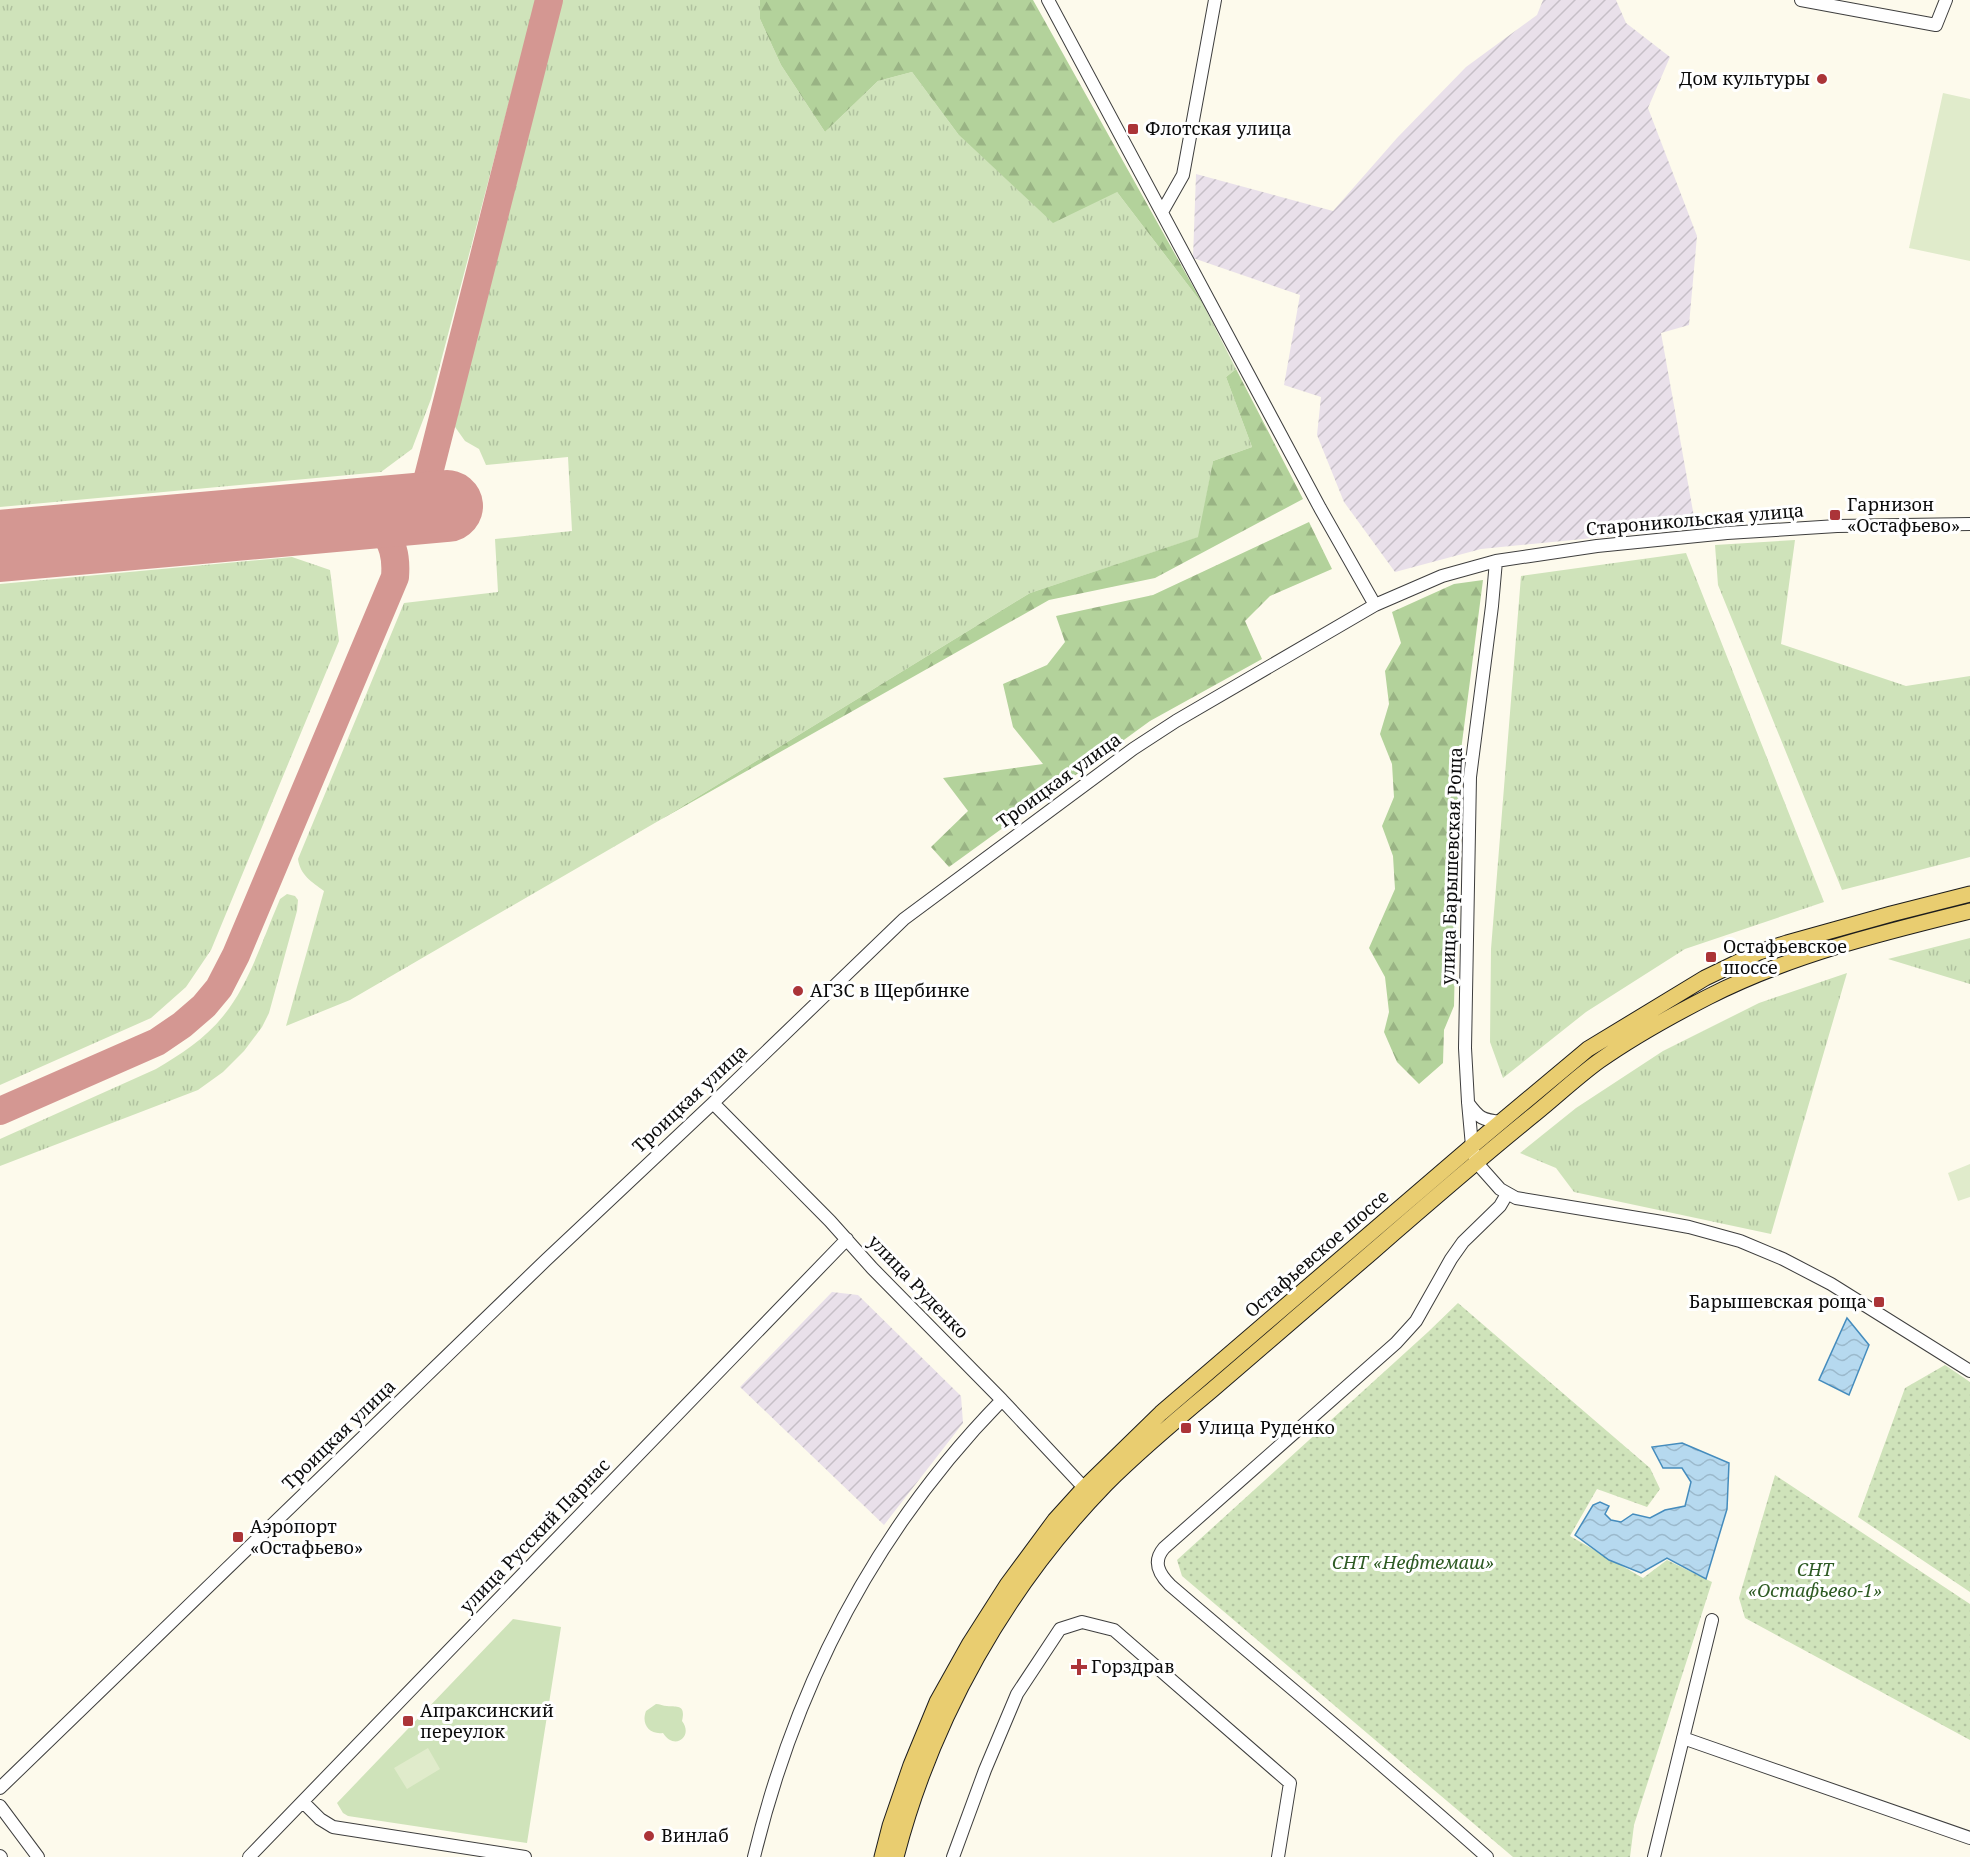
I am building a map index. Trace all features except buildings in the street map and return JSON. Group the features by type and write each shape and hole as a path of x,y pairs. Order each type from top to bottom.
{"main road":[{"name":"Остафьевское шоссе","path":"896,1857 923,1769 951,1707 981,1651 1021,1588 1065,1530 1089,1493 1161,1413 1588,1049 1705,978 1759,952 1787,942 1970,894"},
{"name":"Остафьевское шоссе","path":"882,1857 911,1765 943,1692 970,1643 1007,1585 1055,1520 1089,1493 1107,1483 1173,1423 1476,1162 1598,1062 1709,997 1772,967 1900,928 1970,911"}],"street":[{"path":"1048,0 1320,508 1375,605"},
{"path":"1162,212 1183,175 1215,0"},
{"path":"1801,0 1936,25 1946,0"},
{"name":"Староникольская улица","path":"1496,561 1597,546 1727,533 1837,526 1970,524"},
{"name":"Троицкая улица","path":"0,1788 904,919 1132,749 1176,722 1375,605 1442,576 1496,561"},
{"name":"улица Барышевская Роща","path":"1496,561 1470,777 1465,1017 1468,1102 1472,1146 1476,1162 1500,1189 1525,1200 1689,1227 1748,1244 1831,1284 1970,1371"},
{"path":"1468,1102 1477,1116 1489,1121 1501,1122"},
{"name":"улица Руденко","path":"713,1103 847,1239 1089,1493"},
{"path":"1487,1857 1388,1769 1170,1585 1161,1576 1157,1560 1164,1548 1396,1343 1416,1321 1463,1242 1500,1206 1507,1194"},
{"name":"улица Русский Парнас","path":"249,1857 847,1239"},
{"path":"754,1857 780,1763 801,1706 838,1627 868,1573 910,1510 966,1439 1002,1400"},
{"path":"1654,1857 1712,1620"},
{"path":"953,1857 985,1770 1017,1694 1060,1629 1082,1622 1114,1630 1290,1784 1278,1857"},
{"path":"1683,1738 1970,1838"},
{"path":"303,1802 320,1819 333,1827 525,1857"},
{"path":"0,1806 38,1857"}],"shaded area":[{"path":"1543,0 1616,0 1626,23 1670,57 1648,108 1697,236 1689,325 1661,333 1696,528 1481,549 1395,572 1344,502 1317,435 1321,397 1284,385 1300,295 1193,258 1196,174 1333,211 1397,138 1466,67 1537,15"},
{"path":"832,1292 858,1295 961,1396 963,1423 884,1525 740,1387"}],"green space":[{"path":"0,0 536,0 431,399 412,449 381,472 0,507"},
{"path":"557,0 760,0 760,19 781,65 825,132 878,81 912,72 958,134 1117,192 1204,306 1236,369 1226,377 1252,447 1213,461 1199,537 1030,593 660,820 350,1000 286,1026 324,891 304,874 298,859 404,603 498,592 495,539 572,531 568,457 486,465 479,449 465,441 448,417"},
{"path":"760,0 1033,0 1204,306 1117,192 1053,223 958,134 912,72 878,81 825,132 781,65 760,19"},
{"path":"1943,93 1970,99 1970,261 1909,248"},
{"path":"1236,369 1303,499 1155,578 1049,600 660,820 1030,593 1198,537 1213,461 1252,447 1226,377"},
{"path":"1309,522 1332,569 1270,596 1245,621 1262,659 1150,721 949,867 931,847 968,811 943,778 1043,764 1013,727 1003,684 1047,665 1065,642 1056,616 1153,595"},
{"path":"1795,540 1781,644 1906,686 1970,676 1970,857 1842,890 1718,585 1715,545"},
{"path":"1686,553 1824,902 1685,949 1586,1012 1503,1078 1490,1042 1491,949 1521,576"},
{"path":"292,557 330,570 339,641 211,950 186,987 151,1018 0,1085 0,584"},
{"path":"1483,580 1459,766 1454,1006 1444,1030 1443,1063 1419,1084 1397,1062 1384,1032 1389,1012 1385,977 1369,948 1395,889 1393,856 1382,826 1394,797 1392,764 1380,734 1389,704 1385,671 1401,643 1392,612 1454,584"},
{"path":"287,894 295,896 298,900 297,911 269,1013 262,1027 244,1051 223,1072 198,1090 0,1166 0,1139 156,1069 201,1039 224,1015 241,990 280,899"},
{"path":"1970,938 1970,984 1888,959"},
{"path":"1847,973 1771,1234 1574,1192 1556,1168 1520,1153 1576,1108 1663,1051 1759,1003"},
{"path":"1970,1164 1970,1197 1958,1201 1948,1173"},
{"name":"СНТ «Нефтемаш»","path":"1458,1303 1650,1468 1660,1489 1647,1507 1597,1489 1570,1536 1643,1578 1667,1560 1712,1582 1634,1825 1630,1857 1513,1857 1182,1576 1177,1560"},
{"path":"1945,1365 1970,1382 1970,1592 1858,1517 1905,1388"},
{"name":"СНТ «Остафьево-1»","path":"1775,1475 1970,1604 1970,1740 1745,1618 1739,1598"},
{"path":"513,1619 561,1627 527,1843 348,1816 343,1813 337,1803"},
{"path":"656,1704 682,1709 682,1721 686,1732 681,1740 672,1741 663,1733 647,1728 646,1711"},
{"path":"428,1748 440,1769 407,1789 394,1768"}],"water":[{"path":"1847,1318 1869,1345 1849,1395 1819,1380"},
{"path":"1682,1443 1729,1463 1727,1509 1706,1579 1667,1558 1641,1573 1609,1560 1575,1535 1593,1505 1600,1502 1609,1506 1605,1514 1611,1520 1621,1522 1633,1514 1650,1518 1665,1510 1685,1506 1691,1482 1682,1468 1663,1468 1652,1447"}],"taxiway":[{"path":"405,509 423,488 428,477 549,0"},
{"path":"0,1111 157,1042 204,1006 219,988 236,955 395,577 394,553 386,535 371,523 349,514"}],"runway":[{"path":"0,546 447,506"}],"place":[{"name":"Дом культуры","path":"1822,79"},
{"name":"Флотская улица","path":"1133,129"},
{"name":"Гарнизон «Остафьево»","path":"1835,515"},
{"name":"Остафьевское шоссе","path":"1711,957"},
{"name":"АГЗС в Щербинке","path":"798,991"},
{"name":"Барышевская роща","path":"1879,1302"},
{"name":"Улица Руденко","path":"1186,1428"},
{"name":"Аэропорт «Остафьево»","path":"238,1537"},
{"name":"Горздрав","path":"1079,1667"},
{"name":"Апраксинский переулок","path":"408,1721"},
{"name":"Винлаб","path":"649,1836"}]}
